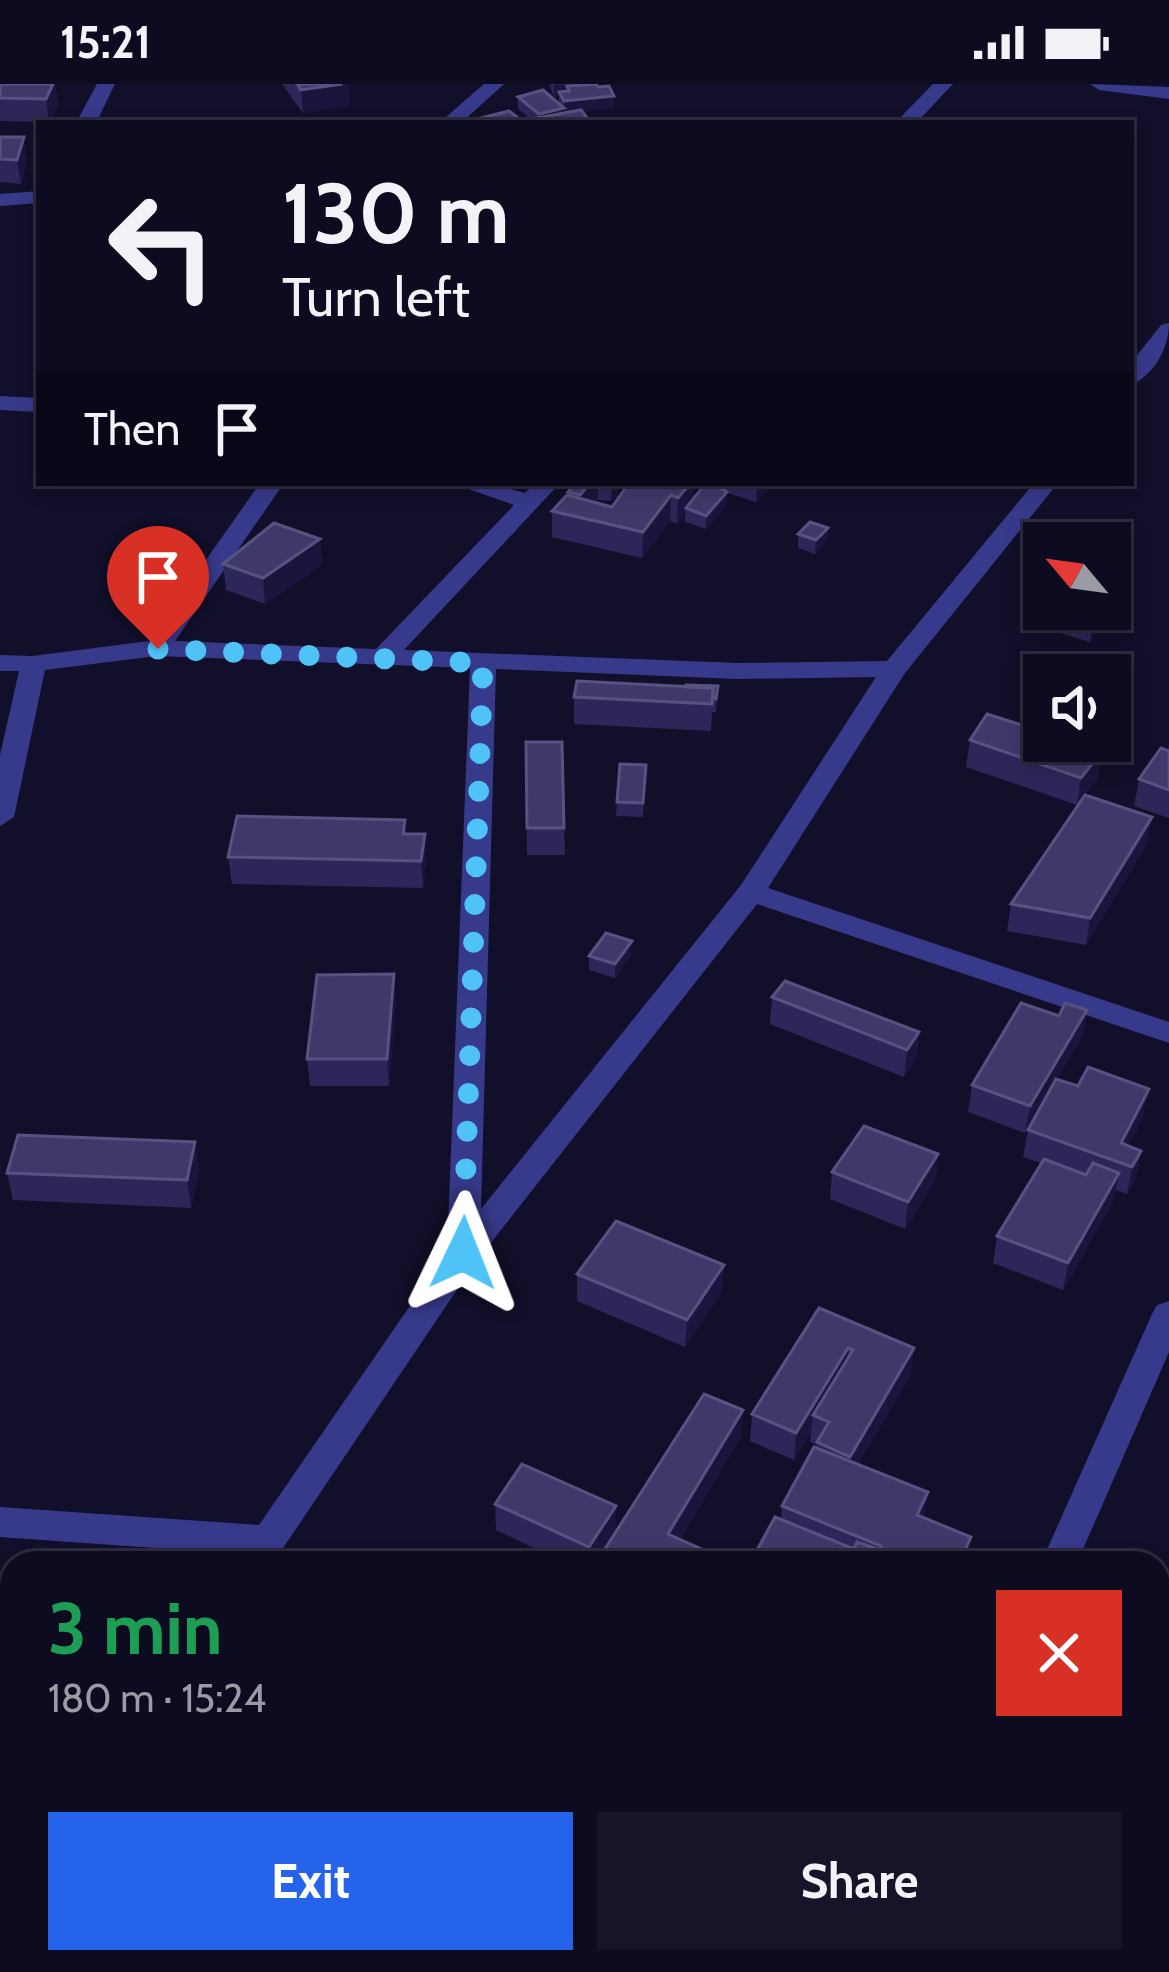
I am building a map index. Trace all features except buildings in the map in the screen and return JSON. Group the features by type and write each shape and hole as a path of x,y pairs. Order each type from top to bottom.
{"street":[{"path":"88,120 106,84"},
{"path":"453,120 495,84"},
{"path":"908,120 944,84"},
{"path":"1099,84 1169,93"},
{"path":"0,200 36,197"},
{"path":"1134,375 1166,339"},
{"path":"0,403 36,405"},
{"path":"158,649 270,486"},
{"path":"488,486 538,492"},
{"path":"262,1551 463,1253 751,892 894,669 1044,486"},
{"path":"383,657 538,492"},
{"path":"0,663 33,664 158,649 738,671 894,669"},
{"path":"463,1253 483,663"},
{"path":"0,817 33,664"},
{"path":"751,892 1169,1033"},
{"path":"1064,1551 1169,1314"},
{"path":"0,1522 252,1551"}],"route":[{"path":"158,649 483,663 463,1253"}]}
